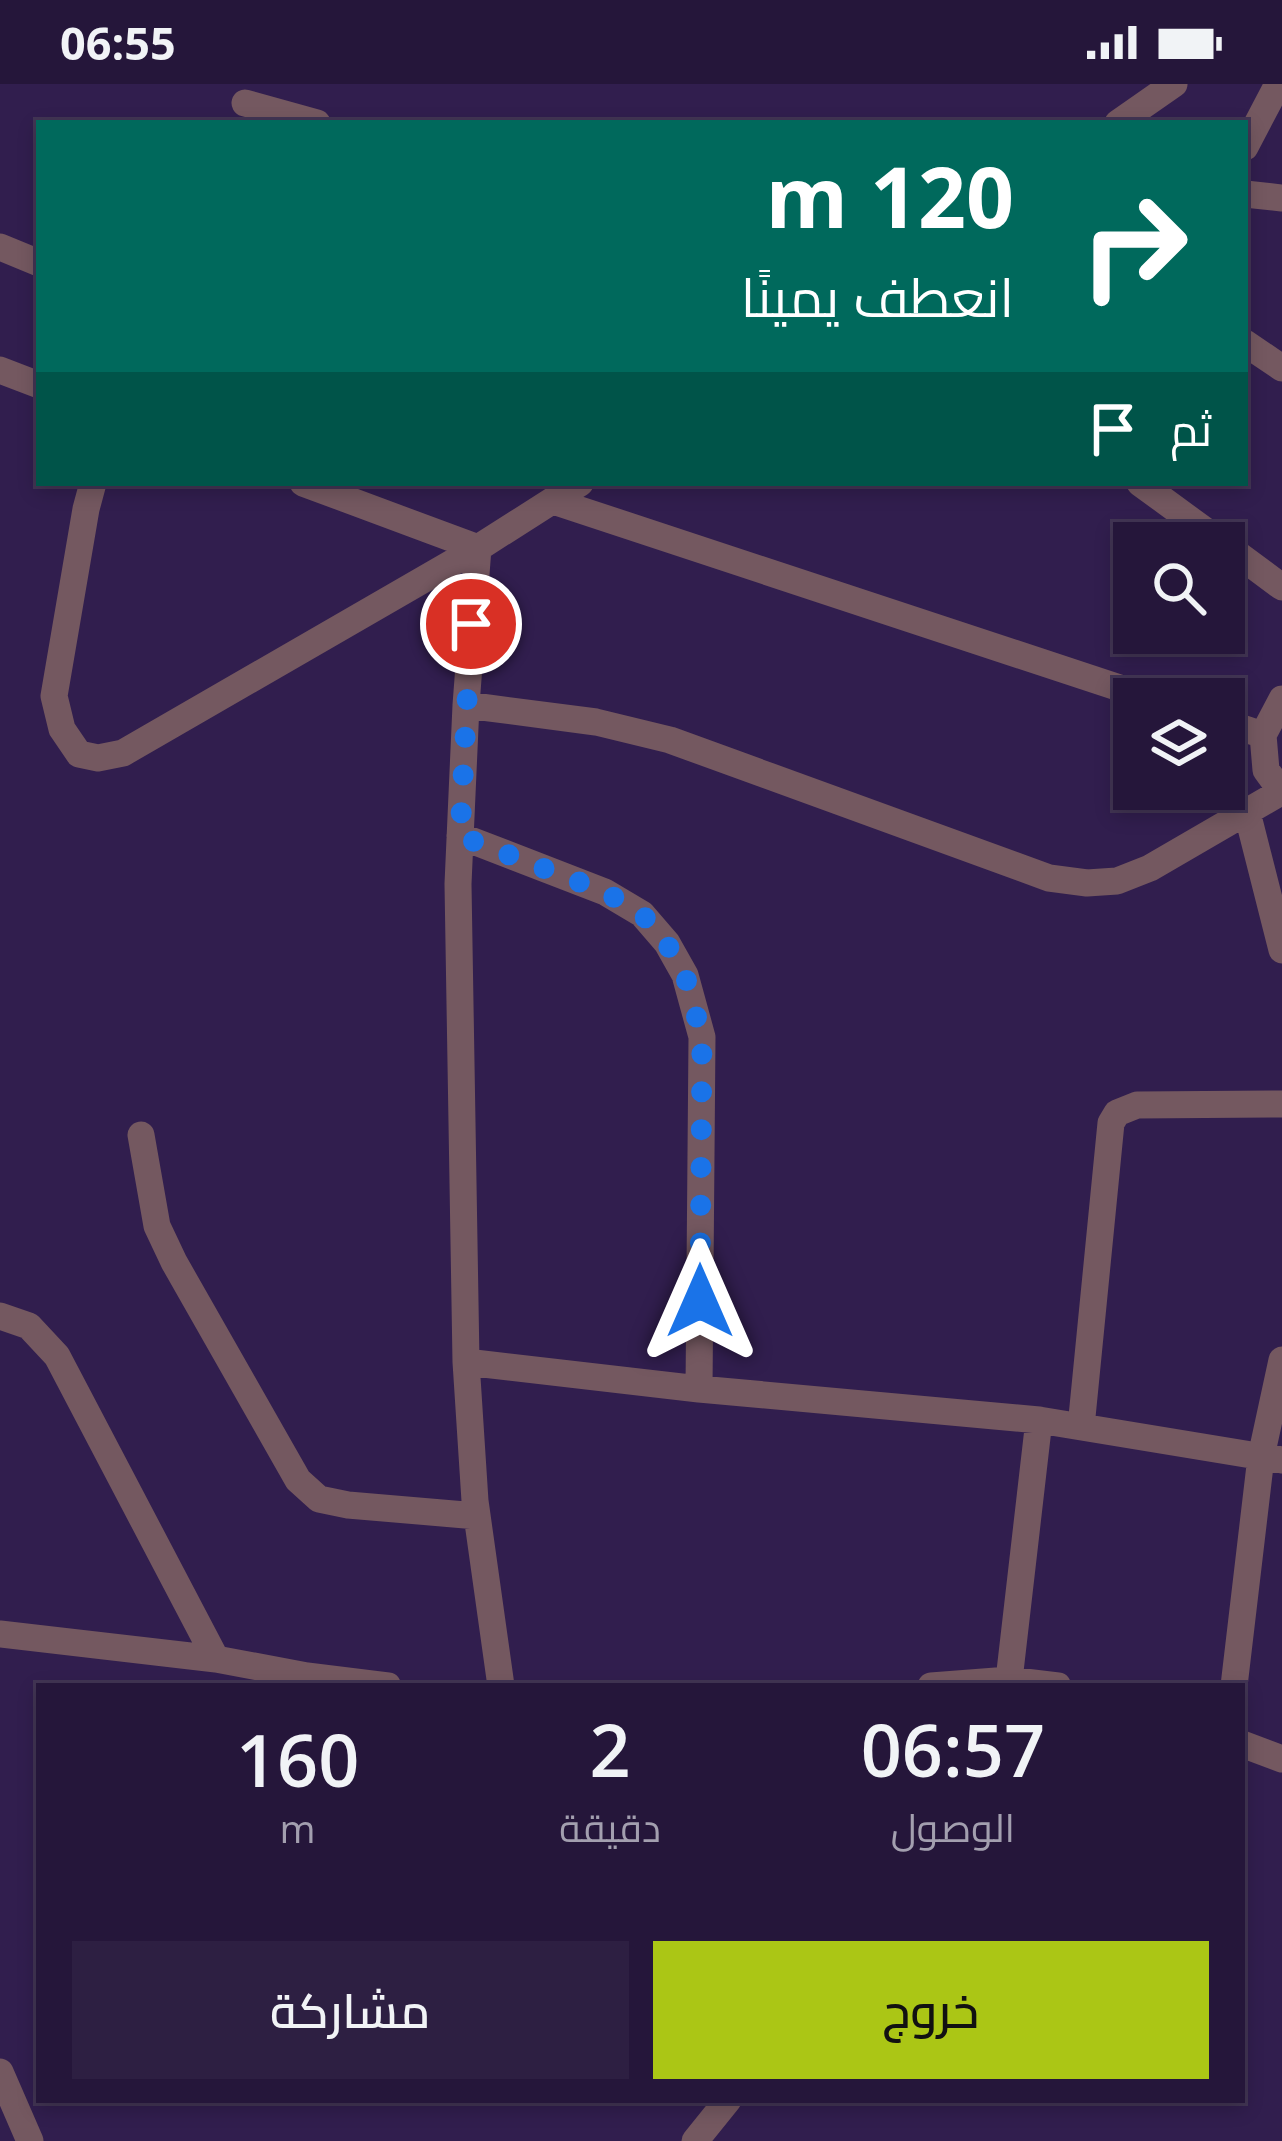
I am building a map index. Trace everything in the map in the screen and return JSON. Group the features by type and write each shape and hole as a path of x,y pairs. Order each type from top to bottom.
{"street":[{"path":"1122,120 1174,84"},
{"path":"1248,141 1278,84"},
{"path":"245,103 305,120"},
{"path":"1248,194 1282,198"},
{"path":"0,247 36,262"},
{"path":"1248,345 1282,368"},
{"path":"0,370 36,384"},
{"path":"92,486 54,696 62,729 79,754 98,758 123,753 478,548 576,486"},
{"path":"311,486 478,548"},
{"path":"1144,486 1193,522"},
{"path":"553,501 1113,686"},
{"path":"478,548 458,884 466,1362 477,1516 501,1683"},
{"path":"1245,560 1282,587"},
{"path":"466,705 596,722 670,740 1049,878 1087,883 1117,881 1150,868 1282,792 1266,770 1263,735 1282,699"},
{"path":"1245,729 1263,735"},
{"path":"1246,812 1282,950"},
{"path":"460,836 605,892 642,914 685,975 702,1037 699,1389"},
{"path":"1081,1427 1111,1123 1118,1113 1138,1105 1282,1104"},
{"path":"141,1135 157,1226 173,1262 298,1480 320,1499 348,1505 477,1516"},
{"path":"0,1316 29,1326 57,1356 216,1659"},
{"path":"1235,1683 1272,1459 1282,1360"},
{"path":"466,1362 1039,1420 1272,1459"},
{"path":"1009,1680 1039,1420"},
{"path":"0,1634 216,1659 364,1683"},
{"path":"970,1683 1034,1683"},
{"path":"1245,1745 1282,1759"},
{"path":"0,2072 30,2141"},
{"path":"695,2141 726,2103"}],"route":[{"path":"471,624 460,836 605,892 642,914 685,975 702,1037 700,1301"}]}
